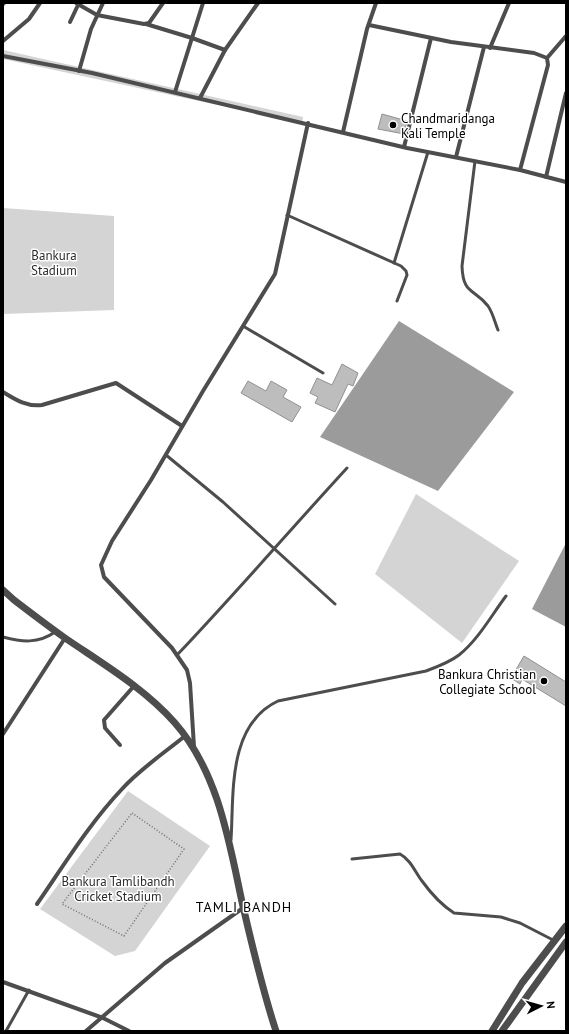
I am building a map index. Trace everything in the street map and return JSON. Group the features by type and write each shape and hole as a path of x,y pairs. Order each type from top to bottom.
{"street":[{"path":"3,41 29,19 40,3"},
{"path":"70,22 78,3 97,14 144,24 192,38 225,50"},
{"path":"79,71 91,29 103,3"},
{"path":"144,24 149,22 163,3"},
{"path":"175,92 203,3"},
{"path":"200,98 225,50 258,3"},
{"path":"343,132 369,25 376,3"},
{"path":"490,48 508,3"},
{"path":"369,25 484,47 534,53 547,58"},
{"path":"404,147 431,38"},
{"path":"547,58 565,38"},
{"path":"456,157 484,47"},
{"path":"3,56 175,92 404,147 520,170 566,182"},
{"path":"520,170 548,65 547,58"},
{"path":"546,177 566,93"},
{"path":"194,747 190,683 187,670 178,655 110,585 101,571 103,557 274,274 308,123"},
{"path":"3,392 17,401 34,406 42,405 116,382 182,426"},
{"path":"3,590 65,638 115,671 134,686 175,723 194,747 204,766 225,823 265,1000 276,1031"},
{"path":"3,734 5,728 65,638"},
{"path":"120,745 105,728 104,720 134,686"},
{"path":"37,904 84,834 104,809 140,772 185,736"},
{"path":"86,1031 166,963 244,908"},
{"path":"492,1031 522,983 566,926"},
{"path":"502,1031 566,942"},
{"path":"3,982 29,990 103,1018 129,1031"}],"lane":[{"path":"394,263 428,152"},
{"path":"475,161 462,266 463,277 464,284 488,307 498,330"},
{"path":"287,215 401,266 406,271 407,275 397,301"},
{"path":"243,326 323,373"},
{"path":"166,455 223,502 336,604"},
{"path":"178,655 347,468"},
{"path":"231,848 236,772 242,742 245,733 269,706 278,702 426,671 439,666 458,655 469,645 506,596"},
{"path":"3,637 40,641 56,631"},
{"path":"352,858 400,854 410,862 423,883 448,909 454,912 506,918 555,941"},
{"path":"6,1031 29,990"}],"path":[{"path":"132,814 184,850 124,936 62,904 132,814"}],"green space":[{"path":"3,50 303,117 302,123 3,59"},
{"name":"Bankura Stadium","path":"3,208 114,216 114,310 3,314"},
{"path":"416,494 519,561 462,643 375,574"},
{"name":"Bankura Tamlibandh Cricket Stadium","path":"128,791 210,846 135,951 115,956 40,909"}],"shaded area":[{"path":"399,321 514,392 438,491 320,437"},
{"path":"566,543 566,627 532,609"}],"building":[{"name":"Chandmaridanga Kali Temple","path":"382,114 407,121 404,134 378,129"},
{"path":"342,364 358,373 353,386 348,384 335,412 315,403 318,397 310,393 317,378 332,385"},
{"path":"248,381 266,391 271,381 287,390 283,397 301,407 292,422 241,393"},
{"name":"Bankura Christian Collegiate School","path":"524,656 566,682 566,706 522,679 520,684 511,678"}],"place":[{"name":"Chandmaridanga Kali Temple","path":"393,125"},
{"name":"Bankura Christian Collegiate School","path":"544,681"}],"district":[{"name":"TAMLI BANDH","path":"244,907"}]}
